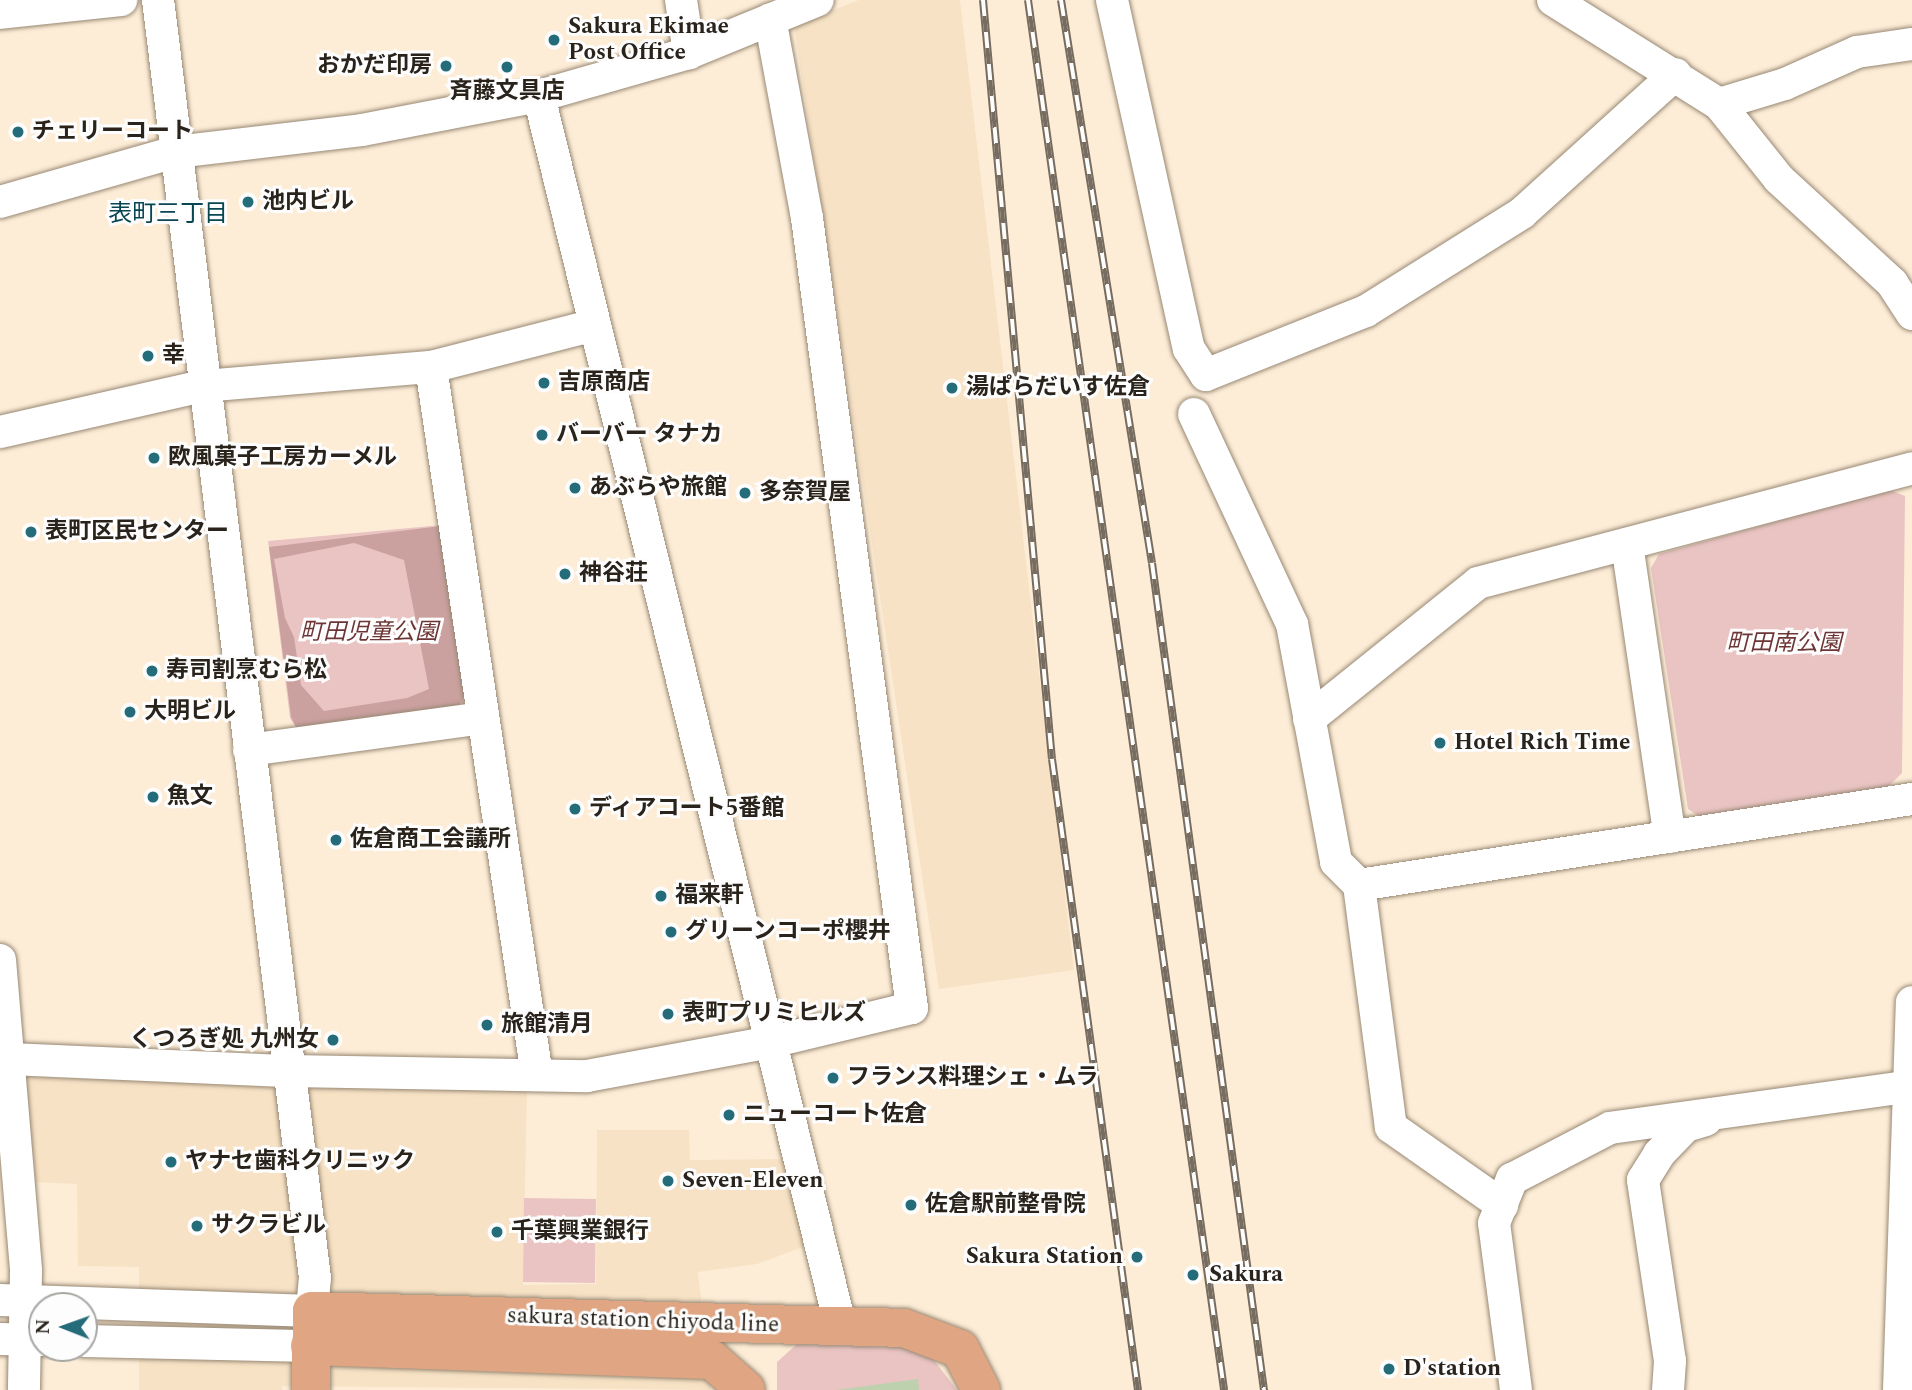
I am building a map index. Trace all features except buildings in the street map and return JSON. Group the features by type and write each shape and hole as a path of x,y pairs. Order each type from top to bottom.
{"main road":[{"name":"sakura station chiyoda line","path":"311,1329 904,1328 960,1349 981,1390"},
{"name":"sakura station chiyoda line","path":"311,1329 712,1360 746,1390"},
{"path":"311,1329 311,1390"}],"street":[{"path":"0,13 121,0"},
{"path":"158,0 203,386 315,1278 311,1329"},
{"path":"681,0 689,53"},
{"path":"0,202 176,152 362,130 539,96 689,53 818,0"},
{"path":"1112,0 1189,349 1206,375 1366,311 1522,213 1676,74"},
{"path":"1566,3 1718,104 1779,179 1892,284 1912,314"},
{"path":"10,1059 290,1071 587,1076 771,1042 912,1008 807,218 770,19"},
{"path":"1718,104 1784,85 1857,52 1912,44"},
{"path":"539,96 841,1328"},
{"path":"0,432 203,386 430,367 595,324"},
{"path":"430,367 537,1075"},
{"path":"1194,414 1292,624 1336,862 1359,885 1391,1127 1502,1205"},
{"path":"1309,719 1478,583 1912,468"},
{"path":"1627,544 1670,837"},
{"path":"250,750 483,718"},
{"path":"1359,885 1912,799"},
{"path":"0,960 10,1059 14,1300 23,1339 24,1390"},
{"path":"1899,1390 1912,1002"},
{"path":"1516,1390 1494,1223 1512,1179 1610,1128 1911,1086"},
{"path":"1668,1390 1670,1361 1643,1180 1686,1126 1728,1113"},
{"path":"14,1300 311,1329"},
{"path":"98,1340 311,1329"}],"shaded area":[{"path":"859,0 960,0 1074,970 939,989 794,25"},
{"path":"441,526 468,692 455,710 299,733 291,717 269,547","holes":["354,543 404,560 429,689 407,698 324,711 301,685 294,637 285,618 274,559"]},
{"path":"26,1077 527,1090 523,1285 596,1284 597,1130 689,1130 690,1160 788,1159 808,1245 757,1264 698,1272 711,1390 282,1386 282,1390 139,1390 139,1267 78,1266 77,1184 30,1182"},
{"path":"918,1379 919,1390 836,1390"}],"green space":[{"name":"町田南公園","path":"1890,490 1905,496 1902,773 1887,788 1700,817 1688,809 1651,568 1659,554"},
{"name":"町田児童公園","path":"442,525 469,695 456,712 299,733 290,718 268,541"},
{"path":"524,1198 596,1199 595,1283 523,1282"},
{"path":"797,1344 914,1348 933,1359 957,1390 777,1390 777,1362"}],"railway":[{"path":"983,0 1052,759 1138,1390"},
{"path":"1028,0 1224,1390"},
{"path":"1061,0 1152,563 1264,1390"}],"place":[{"name":"Sakura Ekimae Post Office","path":"554,40"},
{"name":"おかだ印房","path":"446,66"},
{"name":"斉藤文具店","path":"507,67"},
{"name":"チェリーコート","path":"18,132"},
{"name":"池内ビル","path":"248,202"},
{"name":"幸","path":"148,356"},
{"name":"吉原商店","path":"544,383"},
{"name":"湯ぱらだいす佐倉","path":"952,388"},
{"name":"バーバー タナカ","path":"542,435"},
{"name":"欧風菓子工房カーメル","path":"154,458"},
{"name":"あぶらや旅館","path":"575,488"},
{"name":"多奈賀屋","path":"745,493"},
{"name":"表町区民センター","path":"31,532"},
{"name":"神谷荘","path":"565,574"},
{"name":"寿司割烹むら松","path":"152,671"},
{"name":"大明ビル","path":"130,712"},
{"name":"Hotel Rich Time","path":"1440,743"},
{"name":"魚文","path":"153,797"},
{"name":"ディアコート5番館","path":"575,809"},
{"name":"佐倉商工会議所","path":"336,840"},
{"name":"福来軒","path":"661,896"},
{"name":"グリーンコーポ櫻井","path":"671,932"},
{"name":"表町プリミヒルズ","path":"668,1014"},
{"name":"旅館清月","path":"487,1025"},
{"name":"くつろぎ処 九州女","path":"333,1040"},
{"name":"フランス料理シェ・ムラ","path":"833,1078"},
{"name":"ニューコート佐倉","path":"729,1115"},
{"name":"ヤナセ歯科クリニック","path":"171,1162"},
{"name":"Seven-Eleven","path":"668,1181"},
{"name":"佐倉駅前整骨院","path":"911,1205"},
{"name":"サクラビル","path":"197,1226"},
{"name":"千葉興業銀行","path":"497,1232"},
{"name":"Sakura Station","path":"1137,1257"},
{"name":"Sakura","path":"1193,1275"},
{"name":"D'station","path":"1389,1369"}],"district":[{"name":"表町三丁目","path":"168,215"}]}
